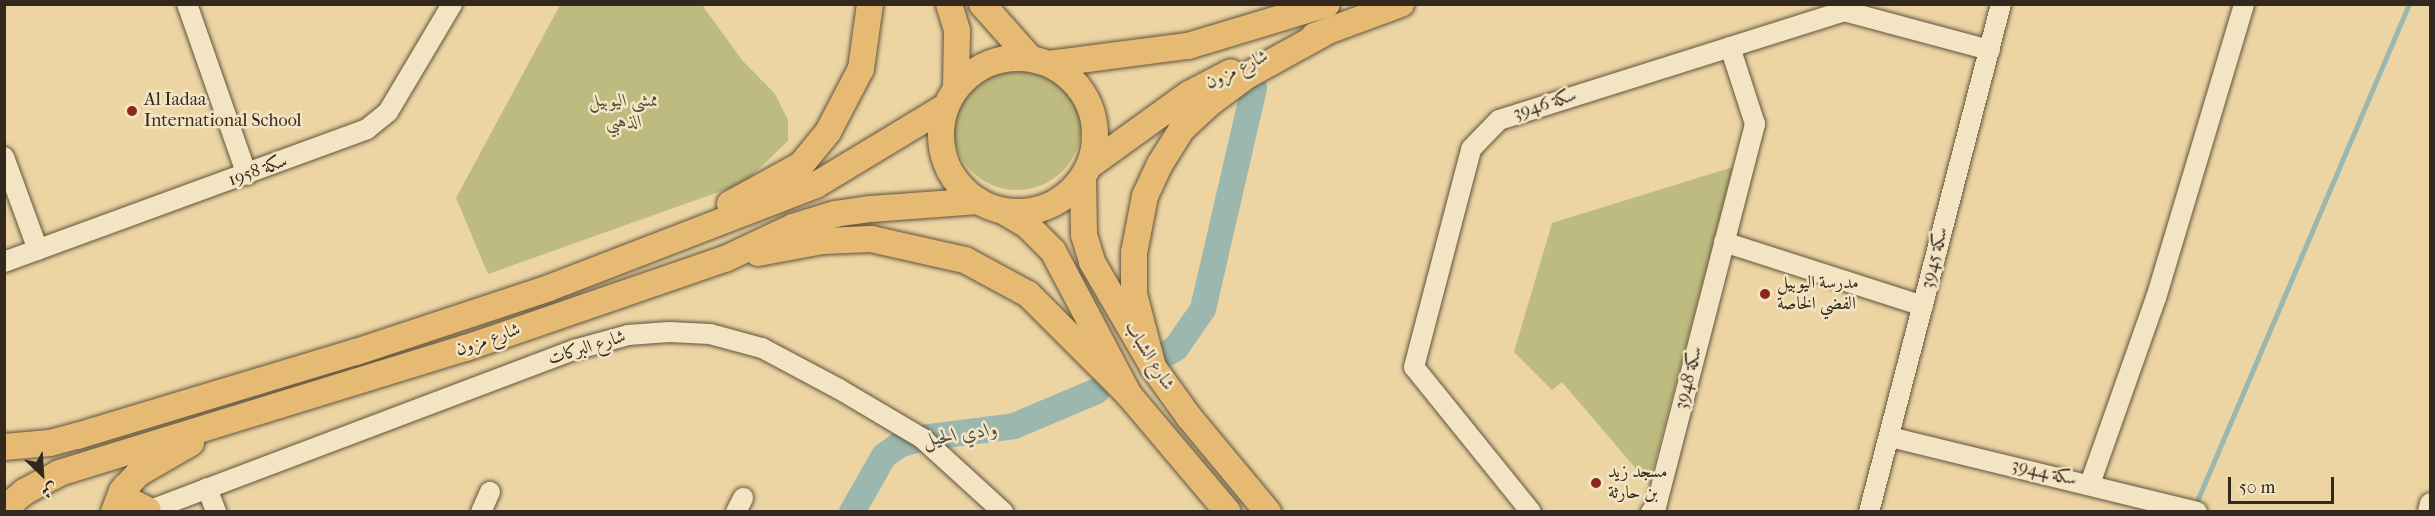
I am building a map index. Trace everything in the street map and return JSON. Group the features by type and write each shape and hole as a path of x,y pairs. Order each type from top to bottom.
{"main road":[{"path":"645,251 801,165 828,132 852,90 866,48 870,4"},
{"path":"949,4 957,31 951,97 940,130 942,154 952,177 979,201 1005,212 1041,209 1072,191 1086,171 1095,143 1094,118 1085,96 1070,77 1039,61 982,4"},
{"path":"1188,46 1270,18 1295,4"},
{"name":"شارع مزون","path":"1039,61 1188,46 1327,4"},
{"name":"شارع مزون","path":"1086,171 1189,94 1251,62 1401,4"},
{"path":"1153,367 1134,294 1134,253 1145,196 1160,164 1181,130 1210,103 1248,75 1328,31"},
{"path":"951,97 989,63 1039,61"},
{"name":"شارع مزون","path":"4,447 50,443 356,352 645,251 816,185 951,97"},
{"name":"شارع الشباب","path":"1086,171 1084,236 1092,262 1153,367 1189,417 1268,512"},
{"name":"شارع مزون","path":"4,509 24,492 60,473 466,348 725,260 793,227 835,214 912,203 979,201"},
{"name":"شارع الشباب","path":"1005,212 1036,233 1053,251 1129,395 1228,512"},
{"path":"725,260 823,241 871,239 965,260 1028,294 1129,395"},
{"path":"114,512 125,487 139,473 174,450 278,407"},
{"path":"125,487 128,500 146,511"}],"street":[{"name":"سكة 1958","path":"4,262 247,175 378,122 396,101 452,4"},
{"name":"سكة 3945","path":"1869,512 2001,4"},
{"path":"2090,484 2156,298 2244,4"},
{"path":"191,6 247,175"},
{"name":"سكة 3946","path":"1531,512 1413,367 1471,149 1499,120 1844,11 1990,50"},
{"name":"سكة 3948","path":"1651,512 1656,507 1755,124 1730,47"},
{"path":"4,158 38,250"},
{"path":"1724,242 1923,306"},
{"name":"شارع البركات","path":"146,511 574,350 628,335 669,332 710,334 762,348 839,388 922,438 1003,512"},
{"name":"سكة 3944","path":"1890,437 2090,484 2197,512"},
{"path":"207,488 216,512"},
{"path":"481,512 490,492"},
{"path":"2428,512 2430,503"}],"green space":[{"name":"ممشى اليوبيل الذهبي","path":"560,5 702,5 742,60 775,94 788,120 788,141 744,183 488,274 456,198"},
{"path":"1017,62 1041,67 1062,81 1076,102 1081,126 1076,150 1062,171 1041,185 1017,190 993,185 972,171 958,150 953,126 958,102 972,81 993,67"},
{"path":"1733,167 1649,484 1562,382 1552,390 1514,352 1552,223"}],"waterway":[{"path":"2195,506 2409,4"},
{"name":"وادي الحيل","path":"1168,353 1176,348 1203,309 1254,88"},
{"name":"وادي الحيل","path":"852,512 884,456 899,445 922,438 1014,426 1097,391"}],"place":[{"name":"Al Iadaa International School","path":"132,111"},
{"name":"مدرسة اليوبيل الفضي الخاصة","path":"1765,294"},
{"name":"مسجد زيد بن حارثة","path":"1596,483"}]}
